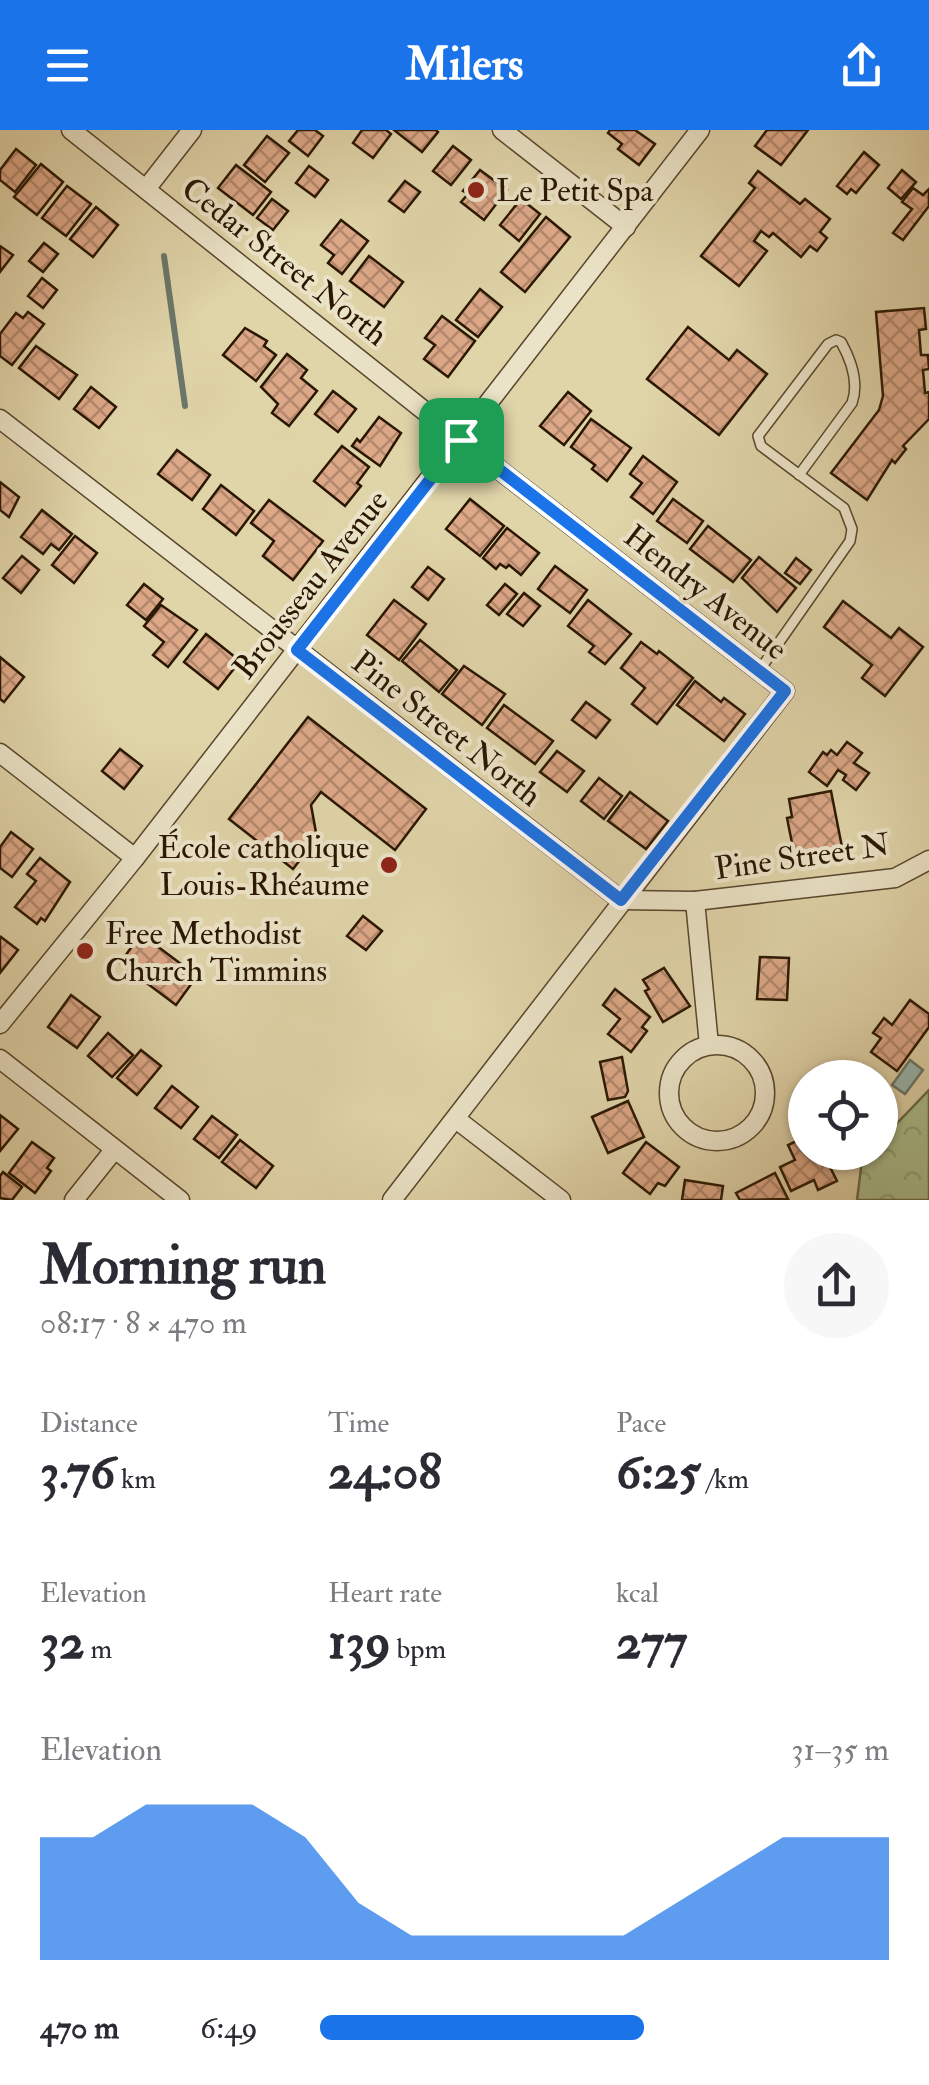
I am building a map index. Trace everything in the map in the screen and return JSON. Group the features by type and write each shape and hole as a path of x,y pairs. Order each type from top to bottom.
{"street":[{"name":"Cedar Street North","path":"71,130 461,440"},
{"path":"146,190 192,130"},
{"path":"502,130 626,227"},
{"name":"Brousseau Avenue","path":"0,1024 135,858 700,130"},
{"name":"Pine Street North","path":"0,418 621,900"},
{"name":"Hendry Avenue","path":"392,1200 785,691 461,440"},
{"path":"0,753 135,858"},
{"name":"Pine Street N","path":"621,900 696,901 895,878 929,860"},
{"path":"696,901 709,1045"},
{"path":"709,1045 740,1051 753,1061 762,1075 765,1091 756,1121 744,1132 714,1141 699,1137 676,1117 669,1087 674,1073 694,1050 709,1045"},
{"path":"0,1059 180,1200"},
{"path":"456,1119 561,1200"},
{"path":"74,1200 114,1150"}],"lane":[{"path":"758,671 850,541 852,529 844,508 761,446 758,436 828,344 836,340 846,351 855,394 800,475"}],"green space":[{"path":"929,1090 929,1200 857,1200 861,1170 898,1170 898,1122"}],"water":[{"path":"910,1060 923,1070 905,1094 898,1089 898,1077"}],"building":[{"path":"298,130 315,130 323,136 308,156 289,141"},
{"path":"362,130 386,130 391,134 373,158 353,143"},
{"path":"394,130 436,130 438,132 422,152"},
{"path":"635,130 655,144 639,165 618,149 622,144 608,133"},
{"path":"767,130 808,130 781,165 755,146"},
{"path":"267,136 289,153 265,182 244,165"},
{"path":"453,146 471,160 451,185 433,171"},
{"path":"16,149 36,165 15,192 0,180 0,170"},
{"path":"864,152 879,165 856,193 851,189 847,194 837,186"},
{"path":"41,164 63,182 37,215 14,197"},
{"path":"236,165 271,192 253,215 218,188"},
{"path":"309,166 328,180 315,197 296,183"},
{"path":"480,170 507,190 484,220 461,202 468,194 463,191"},
{"path":"902,170 916,182 901,199 888,188"},
{"path":"758,171 800,204 805,199 830,219 820,232 827,238 817,251 810,246 801,257 773,233 769,237 761,231 754,241 767,251 739,286 701,256 755,188 749,183"},
{"path":"405,181 420,192 404,212 389,201"},
{"path":"67,186 91,204 66,236 42,218"},
{"path":"913,188 923,195 929,189 929,206 903,240 893,233 912,209 902,202"},
{"path":"272,199 288,211 273,230 257,218"},
{"path":"521,199 540,214 519,241 500,225"},
{"path":"96,207 118,225 93,257 70,239"},
{"path":"546,217 570,237 525,292 501,272"},
{"path":"341,220 368,241 342,274 328,263 334,255 321,245"},
{"path":"44,243 58,254 43,272 29,261"},
{"path":"0,246 13,255 0,272"},
{"path":"369,256 403,282 384,307 350,281"},
{"path":"42,278 57,290 43,308 28,296"},
{"path":"480,289 502,307 478,337 456,320"},
{"path":"924,308 926,329 919,330 921,355 928,355 929,369 923,370 925,393 929,392 929,419 903,446 906,449 895,463 892,460 867,500 831,473 879,410 883,396 876,312"},
{"path":"28,312 44,324 12,365 0,356 0,334 16,313 23,318"},
{"path":"442,316 475,341 448,377 424,359 435,345 425,338"},
{"path":"688,327 729,360 737,350 767,374 719,435 647,379"},
{"path":"245,328 267,341 264,346 276,355 256,381 223,355"},
{"path":"36,346 77,375 59,399 19,368"},
{"path":"287,354 307,370 301,378 317,391 289,426 272,413 278,404 261,387"},
{"path":"91,387 116,407 99,428 74,409"},
{"path":"333,391 356,409 338,432 315,414"},
{"path":"568,392 591,411 564,445 540,426"},
{"path":"379,417 401,433 380,466 352,446 357,439 360,442"},
{"path":"591,419 631,448 607,481 592,469 595,465 571,447"},
{"path":"342,446 369,467 357,483 361,486 345,506 314,481"},
{"path":"177,450 210,475 192,500 158,474"},
{"path":"643,456 677,482 653,514 631,497 642,483 630,474"},
{"path":"0,482 19,497 9,517 0,510"},
{"path":"221,485 254,511 236,535 203,509"},
{"path":"470,499 504,526 480,556 446,529"},
{"path":"673,499 703,521 687,543 657,521"},
{"path":"269,500 323,541 293,580 263,556 274,541 251,523"},
{"path":"42,510 72,534 59,550 51,544 43,554 21,537"},
{"path":"708,526 751,560 733,582 690,549"},
{"path":"507,528 539,553 521,575 509,565 506,568 500,564 496,569 483,558"},
{"path":"75,536 97,553 74,583 52,565"},
{"path":"22,556 39,570 21,593 3,578"},
{"path":"759,557 796,588 777,612 742,578"},
{"path":"796,558 811,570 800,584 785,573"},
{"path":"555,566 587,590 570,613 538,589"},
{"path":"428,567 444,579 428,600 412,587"},
{"path":"144,584 163,599 146,620 127,605"},
{"path":"505,584 517,594 499,615 487,605"},
{"path":"524,593 540,606 523,626 507,614"},
{"path":"394,600 426,624 399,660 367,635"},
{"path":"588,600 631,634 605,664 589,652 594,646 568,626"},
{"path":"843,601 891,638 899,628 923,647 885,696 862,678 872,665 824,627"},
{"path":"161,605 197,630 168,667 153,655 164,642 144,626"},
{"path":"206,634 240,661 218,689 184,662"},
{"path":"420,640 457,670 439,692 402,661"},
{"path":"641,642 693,678 657,724 632,704 645,688 621,668"},
{"path":"0,657 24,677 4,702 0,699"},
{"path":"464,666 505,694 482,725 442,694"},
{"path":"695,681 721,702 724,698 745,714 724,741 677,705"},
{"path":"586,702 610,720 596,738 572,720"},
{"path":"504,705 553,741 535,764 487,728"},
{"path":"308,717 426,809 395,850 321,792 311,805 317,838 293,869 229,819"},
{"path":"847,742 862,753 854,763 869,773 856,790 838,770 827,786 809,772 823,752 827,755 831,750 837,755"},
{"path":"120,749 142,766 124,789 102,771"},
{"path":"557,751 584,771 567,792 540,772"},
{"path":"599,778 622,796 604,819 581,801"},
{"path":"831,791 842,847 790,861 789,799"},
{"path":"630,792 668,821 646,849 608,821"},
{"path":"11,832 33,849 12,877 0,868 0,847"},
{"path":"40,858 70,882 45,921 41,918 37,924 15,907 36,881 27,874"},
{"path":"363,916 382,931 366,950 347,936"},
{"path":"141,934 197,976 176,1005 120,963"},
{"path":"0,939 18,950 0,973"},
{"path":"760,957 789,958 787,1000 757,999"},
{"path":"664,968 690,1006 663,1022 643,980"},
{"path":"615,989 650,1017 642,1027 647,1031 631,1052 608,1034 620,1019 603,1005"},
{"path":"71,995 100,1017 77,1048 48,1027"},
{"path":"910,1000 929,1014 929,1027 898,1070 898,1060 882,1060 871,1052 881,1038 873,1033 884,1018 892,1025"},
{"path":"108,1033 133,1055 112,1077 88,1056"},
{"path":"141,1050 161,1066 137,1095 117,1078"},
{"path":"622,1057 628,1091 625,1097 608,1100 600,1062"},
{"path":"172,1086 198,1107 181,1128 155,1108"},
{"path":"628,1101 644,1137 608,1153 592,1117"},
{"path":"0,1115 18,1129 0,1151"},
{"path":"212,1116 237,1135 219,1158 194,1139"},
{"path":"240,1140 273,1166 256,1188 222,1162"},
{"path":"32,1142 54,1158 47,1168 51,1171 35,1193 9,1173"},
{"path":"646,1142 679,1167 665,1186 658,1183 650,1194 623,1173"},
{"path":"788,1163 788,1170 832,1170 837,1181 818,1190 814,1180 791,1191 780,1167"},
{"path":"3,1172 22,1187 12,1200 0,1198"},
{"path":"775,1173 788,1199 740,1200 736,1193"},
{"path":"685,1180 723,1186 721,1200 682,1200"}],"waterway":[{"path":"164,256 185,406"}],"place":[{"name":"Le Petit Spa","path":"476,190"},
{"name":"École catholique Louis-Rhéaume","path":"389,865"},
{"name":"Free Methodist Church Timmins","path":"85,951"}],"route":[{"path":"461,440 785,691 621,900 297,650 461,440"}]}
